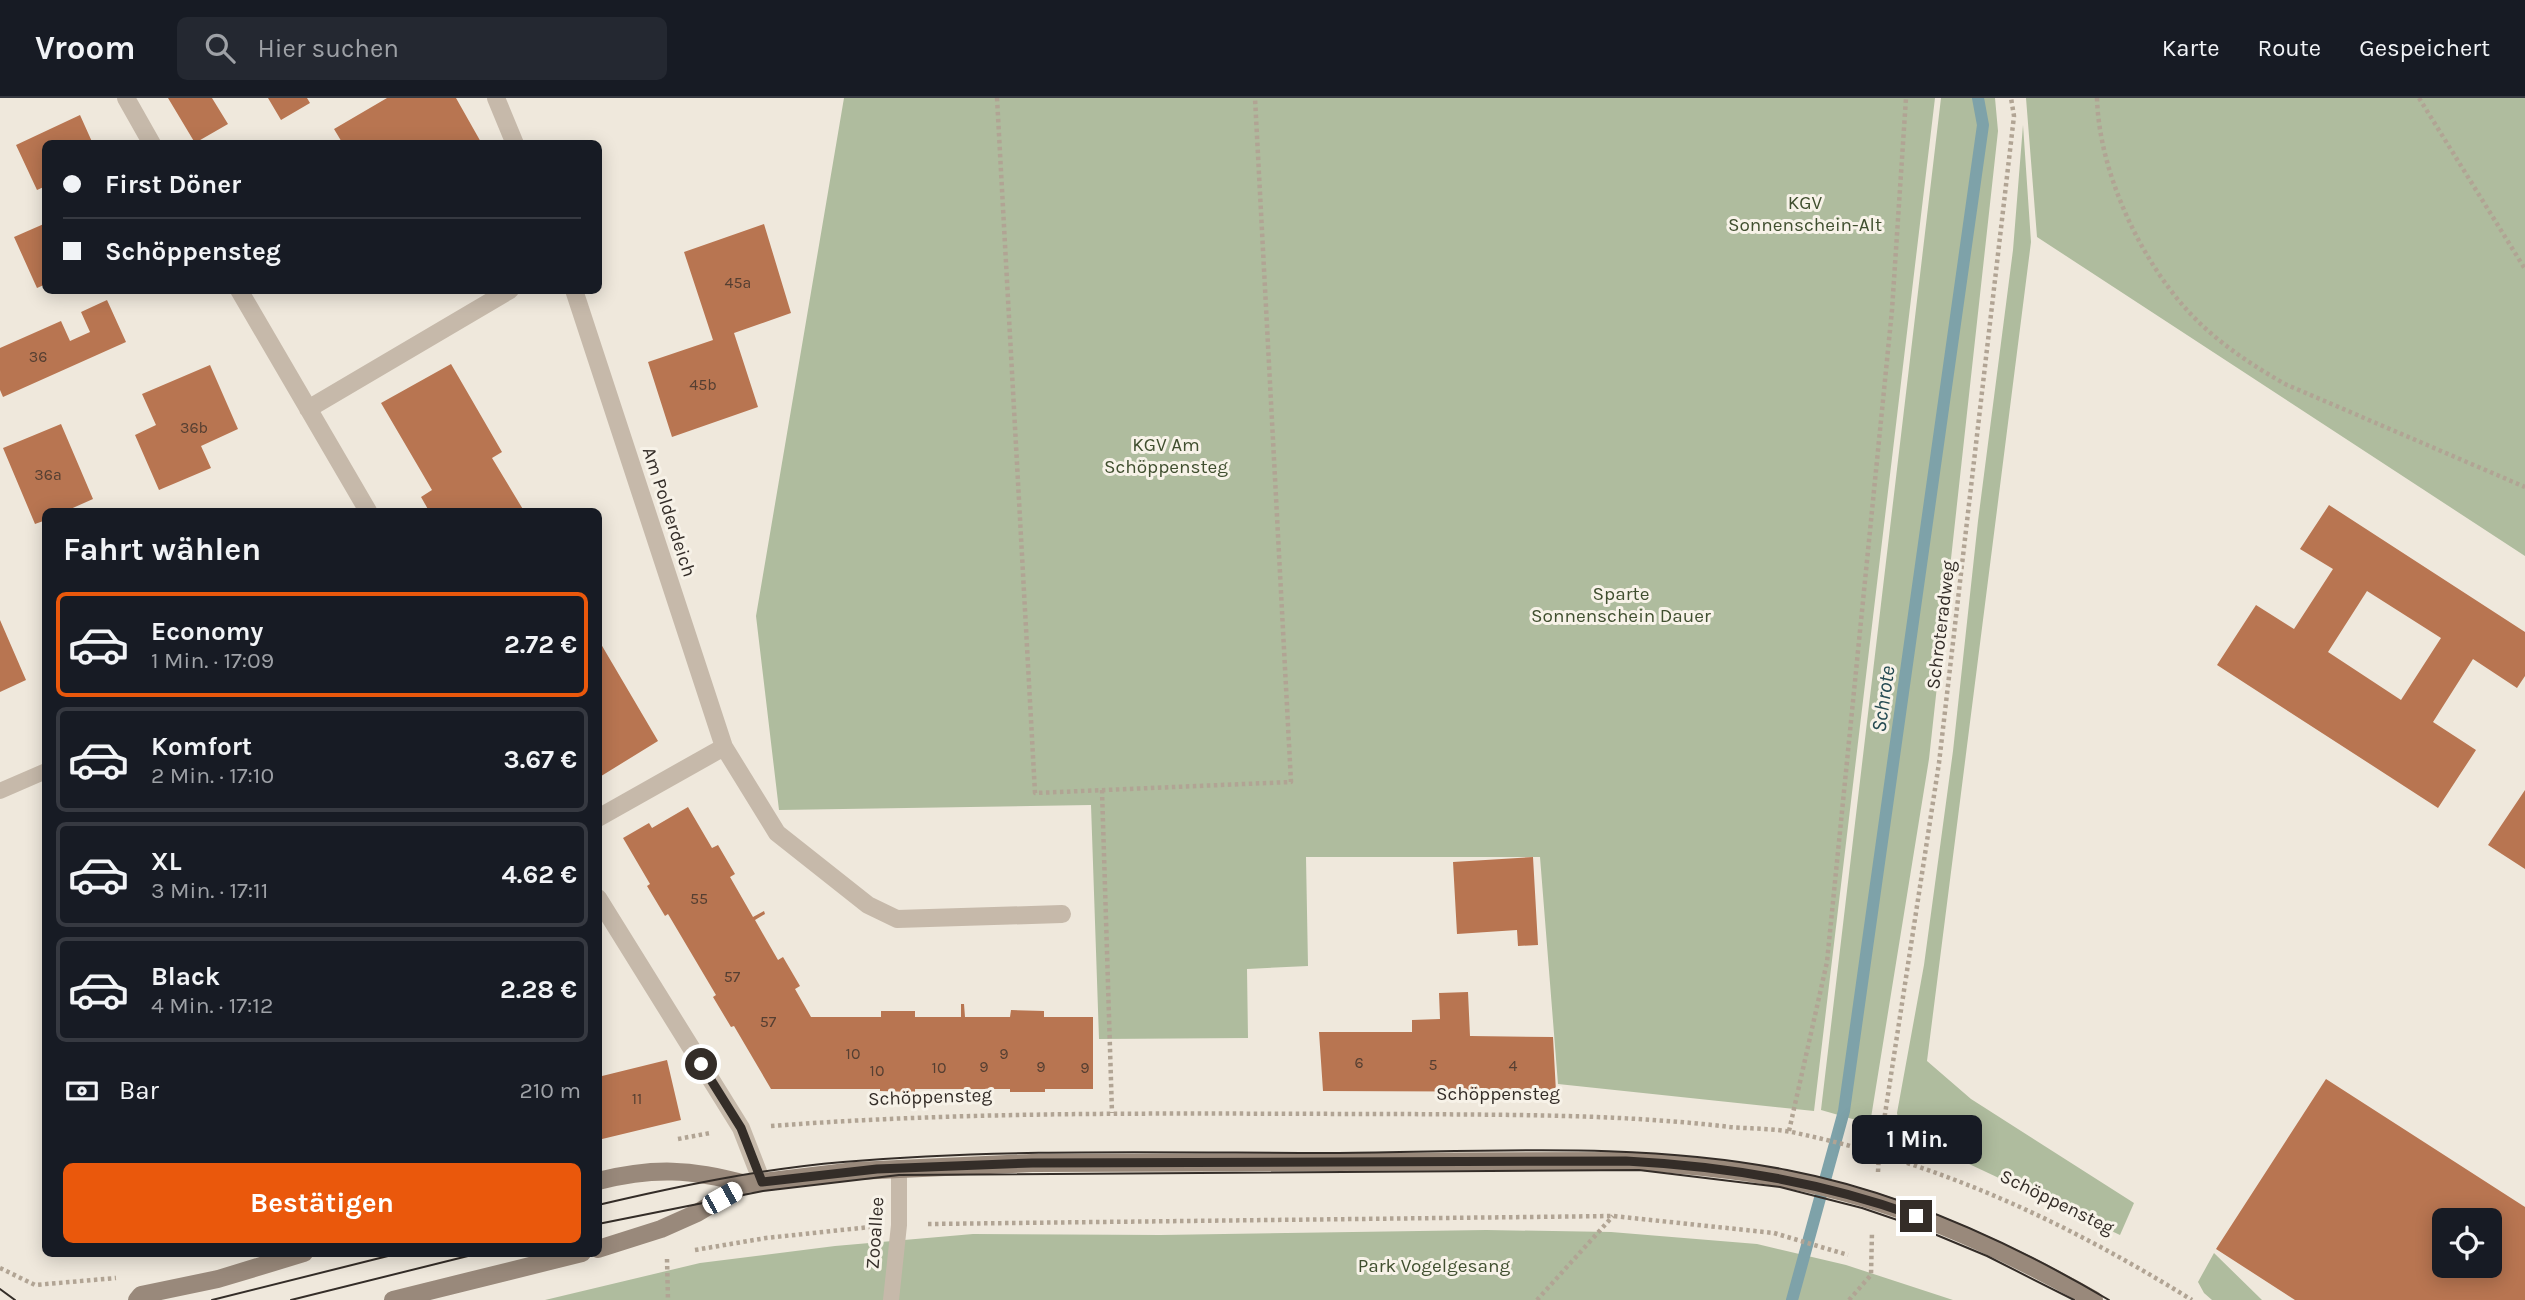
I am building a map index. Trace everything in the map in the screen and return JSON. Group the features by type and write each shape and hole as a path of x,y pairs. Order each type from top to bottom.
{"main road":[{"path":"602,1180 648,1170 687,1172 754,1183 899,1168 1045,1163 1583,1160 1669,1163 1783,1179 1863,1198 1990,1246 2094,1300"},
{"path":"602,1248 661,1229 754,1183"},
{"path":"136,1300 141,1295 218,1279 291,1257"},
{"path":"393,1300 566,1257"}],"street":[{"path":"125,98 150,140"},
{"path":"496,98 513,140"},
{"path":"241,294 366,508"},
{"path":"308,409 503,294"},
{"name":"Am Polderdeich","path":"575,294 724,747 777,832 875,910 897,919 1062,914"},
{"path":"602,816 724,747"},
{"path":"602,904 741,1128 754,1183"}],"lane":[{"path":"0,791 42,773"},
{"name":"Zooallee","path":"891,1300 899,1225 899,1168"}],"path":[{"path":"997,98 1035,793 1291,782 1255,98"},
{"path":"1789,1131 1827,962 1892,310 1906,98"},
{"name":"Schroteradweg","path":"1876,1152 1939,763 2014,116 2011,98"},
{"path":"2097,98 2102,144 2115,188 2128,219 2169,289 2207,329 2245,360 2285,384 2525,487"},
{"path":"2419,98 2525,270"},
{"path":"1102,790 1112,1113"},
{"name":"Schöppensteg","path":"766,1127 938,1116 1112,1113 1580,1115 1789,1131 1876,1152 2000,1196 2121,1256 2192,1300"},
{"path":"938,1223 1613,1216 1774,1233 1848,1255"},
{"path":"1537,1300 1613,1216"},
{"path":"683,1252 766,1238 851,1229"},
{"path":"668,1300 667,1256 675,1254"},
{"path":"1849,1300 1871,1275 1870,1263"},
{"path":"0,1268 35,1286 117,1278"}],"green space":[{"name":"KGV Am Schöppensteg","path":"844,98 1935,98 1814,1111 1558,1084 1540,857 1306,857 1308,966 1247,969 1248,1038 1099,1039 1091,805 779,810 756,616"},
{"path":"1941,98 1995,98 1998,131 1929,759 1870,1124 1821,1110"},
{"path":"2026,98 2525,98 2525,556 2037,237"},
{"path":"2023,125 2031,242 1927,1061 1971,1099 2134,1203 2120,1235 1901,1132 1897,1113 1924,965 1953,751 1978,521 2013,250"},
{"name":"Park Vogelgesang","path":"1486,1230 1611,1232 1757,1244 1846,1265 1953,1300 545,1300 700,1263 835,1246 973,1234 1160,1235"},
{"path":"2214,1253 2262,1300 2212,1300 2204,1293 2198,1282"}],"building":[{"path":"168,98 212,98 228,124 200,140 193,140"},
{"path":"268,98 307,98 310,103 281,120"},
{"path":"387,98 456,98 480,140 341,140 334,129"},
{"path":"80,115 91,140 42,140 42,188 37,190 16,145"},
{"path":"764,224 791,313 734,333 758,407 672,437 648,362 713,340 684,252"},
{"path":"42,225 42,286 37,288 14,237"},
{"path":"107,300 126,342 3,397 0,390 0,348 61,321 70,341 90,332 81,312"},
{"path":"451,364 502,452 492,458 522,508 427,508 421,497 432,490 381,403"},
{"path":"210,365 238,429 201,446 211,468 159,490 135,435 156,425 142,394"},
{"path":"61,424 93,499 73,508 42,508 42,521 35,524 3,448"},
{"path":"2329,505 2525,632 2525,676 2517,688 2473,659 2433,722 2476,750 2438,808 2217,665 2256,605 2294,629 2333,569 2300,549","holes":["2367,591 2441,638 2401,700 2328,652"]},
{"path":"0,620 26,680 0,692"},
{"path":"602,646 658,741 602,776"},
{"path":"2525,790 2525,869 2488,845"},
{"path":"688,807 712,848 718,845 735,874 730,877 753,917 764,911 765,914 755,920 778,960 783,957 800,986 795,989 811,1017 881,1017 881,1011 915,1011 915,1017 961,1017 961,1004 964,1004 965,1017 1010,1017 1011,1010 1044,1011 1044,1017 1093,1017 1093,1089 1010,1092 1010,1089 915,1089 915,1092 880,1089 771,1089 734,1026 731,1027 713,997 716,995 668,914 665,916 647,886 650,884 623,838 649,823 652,828"},
{"path":"1533,857 1538,945 1518,946 1517,930 1457,934 1453,862"},
{"path":"1468,992 1470,1036 1553,1037 1556,1092 1323,1091 1319,1032 1412,1032 1412,1020 1440,1019 1439,993"},
{"path":"667,1060 681,1120 602,1139 602,1076"},
{"path":"2326,1079 2525,1207 2525,1300 2295,1300 2216,1249"}],"waterway":[{"name":"Schrote","path":"1792,1300 1844,1111 1983,125 1978,98"}],"tram line":[{"path":"602,1204 781,1169 843,1162 966,1155 1507,1150 1676,1155 1787,1170 1872,1191 1954,1221 2033,1258 2109,1300"},
{"path":"602,1223 763,1191 899,1175 1639,1170 1780,1187 1862,1208 1915,1226 1987,1256 2074,1300"},
{"path":"212,1300 384,1257"},
{"path":"291,1300 464,1257"},
{"path":"0,1289 15,1300"}],"route":[{"path":"701,1064 741,1128 762,1182 877,1169 1032,1163 1626,1161 1669,1163 1783,1179 1863,1198 1916,1216"}],"park label":[{"name":"KGV Sonnenschein-Alt","path":"1805,214"},
{"name":"Sparte Sonnenschein Dauer","path":"1621,605"}]}
